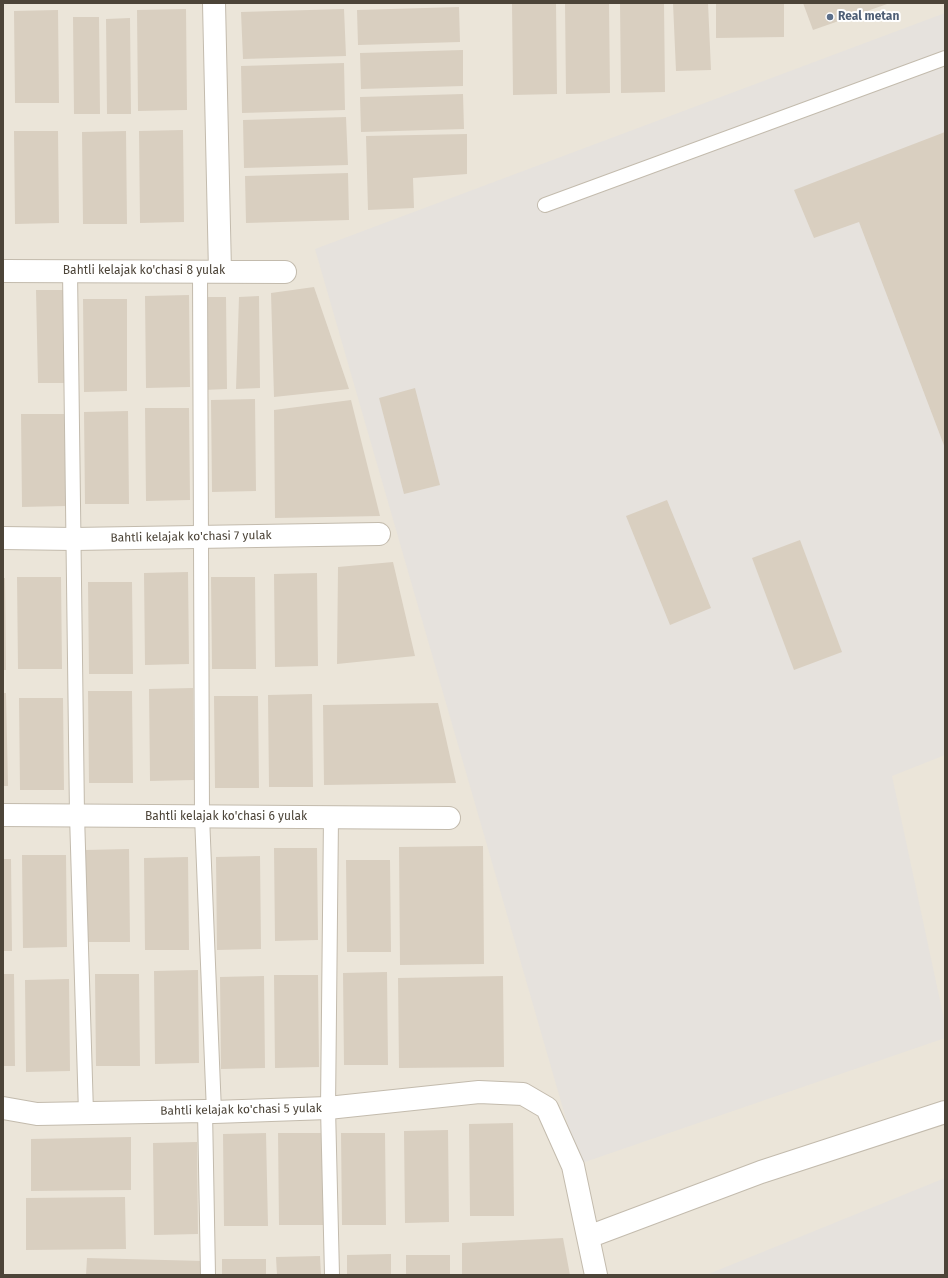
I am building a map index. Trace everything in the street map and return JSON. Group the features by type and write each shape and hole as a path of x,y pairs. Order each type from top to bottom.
{"street":[{"path":"210,272 214,3"},
{"name":"Bahtli kelajak ko'chasi 8 yulak","path":"3,271 285,272"},
{"name":"Bahtli kelajak ko'chasi 7 yulak","path":"3,538 74,539 379,534"},
{"name":"Bahtli kelajak ko'chasi 6 yulak","path":"3,815 449,818"},
{"name":"Bahtli kelajak ko'chasi 5 yulak","path":"3,1108 37,1114 328,1108 479,1092 523,1094 547,1108 572,1166 596,1275"},
{"path":"588,1237 761,1172 945,1112"}],"lane":[{"path":"545,205 945,58"},
{"path":"70,271 77,815 86,1113"},
{"path":"208,1275 209,1111 202,816 201,537 210,272"},
{"path":"331,817 328,1108 332,1275"}],"shaded area":[{"path":"3,3 945,3 945,1275 3,1275"},
{"path":"945,13 945,755 892,776 945,1024 945,1038 579,1164 315,249"},
{"path":"945,1178 945,1275 706,1275"}],"building":[{"path":"512,3 556,3 557,94 513,95"},
{"path":"565,3 609,3 610,93 566,94"},
{"path":"620,3 664,3 665,92 621,93"},
{"path":"673,3 708,3 711,70 676,71"},
{"path":"716,3 784,3 784,37 716,38"},
{"name":"Real metan","path":"803,3 890,3 813,30"},
{"path":"459,7 460,42 358,45 357,10"},
{"path":"186,9 187,110 138,111 137,10"},
{"path":"344,9 346,56 243,59 241,12"},
{"path":"58,10 59,103 15,103 14,11"},
{"path":"73,17 99,17 100,114 74,114"},
{"path":"130,18 131,114 107,114 106,19"},
{"path":"463,50 463,86 361,89 360,53"},
{"path":"344,63 345,110 242,113 241,66"},
{"path":"463,94 464,129 361,132 360,97"},
{"path":"346,117 348,165 244,168 243,120"},
{"path":"183,130 184,222 140,223 139,131"},
{"path":"14,131 58,131 59,223 15,224"},
{"path":"126,131 127,224 83,224 82,132"},
{"path":"945,132 945,448 859,222 814,238 794,190"},
{"path":"467,134 467,174 413,178 414,208 368,210 366,136"},
{"path":"348,173 349,220 246,223 245,176"},
{"path":"314,287 349,389 274,397 271,293"},
{"path":"36,290 66,290 67,383 38,383"},
{"path":"189,295 190,387 146,388 145,296"},
{"path":"259,296 260,388 236,389 239,297"},
{"path":"206,297 226,297 227,389 203,390"},
{"path":"83,299 127,299 127,391 84,392"},
{"path":"415,388 440,485 404,494 379,398"},
{"path":"255,399 256,491 212,492 211,400"},
{"path":"351,400 380,516 275,518 274,410"},
{"path":"145,408 189,408 190,500 146,501"},
{"path":"128,411 129,504 85,504 84,412"},
{"path":"21,414 65,414 66,506 22,507"},
{"path":"667,500 711,608 670,625 626,516"},
{"path":"800,540 842,652 794,670 752,558"},
{"path":"393,562 415,656 337,664 338,567"},
{"path":"188,572 189,664 145,665 144,573"},
{"path":"317,573 318,666 275,667 274,574"},
{"path":"17,577 61,577 62,669 18,669"},
{"path":"211,577 255,577 256,669 212,669"},
{"path":"3,578 5,578 6,670 3,670"},
{"path":"88,582 132,582 133,674 89,674"},
{"path":"193,688 194,780 150,781 149,689"},
{"path":"88,691 132,691 133,783 89,783"},
{"path":"3,693 6,693 8,786 3,786"},
{"path":"312,694 313,787 269,787 268,695"},
{"path":"214,696 258,696 259,788 215,788"},
{"path":"19,698 63,698 64,790 20,790"},
{"path":"438,703 456,783 324,785 323,705"},
{"path":"483,846 484,964 400,965 399,847"},
{"path":"274,848 317,848 318,940 275,941"},
{"path":"129,849 130,942 86,942 85,850"},
{"path":"22,855 66,855 67,947 23,948"},
{"path":"260,856 261,949 217,950 216,857"},
{"path":"188,857 189,950 145,950 144,858"},
{"path":"3,859 11,859 12,951 3,951"},
{"path":"346,860 390,860 391,952 347,952"},
{"path":"198,970 199,1063 155,1064 154,971"},
{"path":"387,972 388,1065 344,1065 343,973"},
{"path":"3,974 14,974 15,1066 3,1066"},
{"path":"95,974 139,974 140,1066 96,1066"},
{"path":"274,975 318,975 319,1067 275,1068"},
{"path":"264,976 265,1068 221,1069 220,977"},
{"path":"503,976 504,1067 399,1068 398,978"},
{"path":"69,979 70,1071 26,1072 25,980"},
{"path":"513,1123 514,1216 470,1216 469,1124"},
{"path":"448,1130 449,1222 405,1223 404,1131"},
{"path":"266,1133 268,1226 224,1226 223,1134"},
{"path":"278,1133 322,1133 323,1225 279,1225"},
{"path":"341,1133 385,1133 386,1225 342,1225"},
{"path":"131,1137 131,1190 31,1191 31,1139"},
{"path":"197,1142 198,1234 154,1235 153,1143"},
{"path":"125,1197 126,1249 26,1250 26,1198"},
{"path":"563,1238 570,1275 462,1275 462,1243"},
{"path":"391,1254 391,1275 347,1275 347,1255"},
{"path":"406,1255 450,1255 450,1275 406,1275"},
{"path":"320,1256 321,1275 277,1275 276,1257"},
{"path":"87,1258 204,1261 203,1275 86,1275"},
{"path":"222,1259 266,1259 266,1275 222,1275"}],"place":[{"name":"Real metan","path":"830,17"}]}
